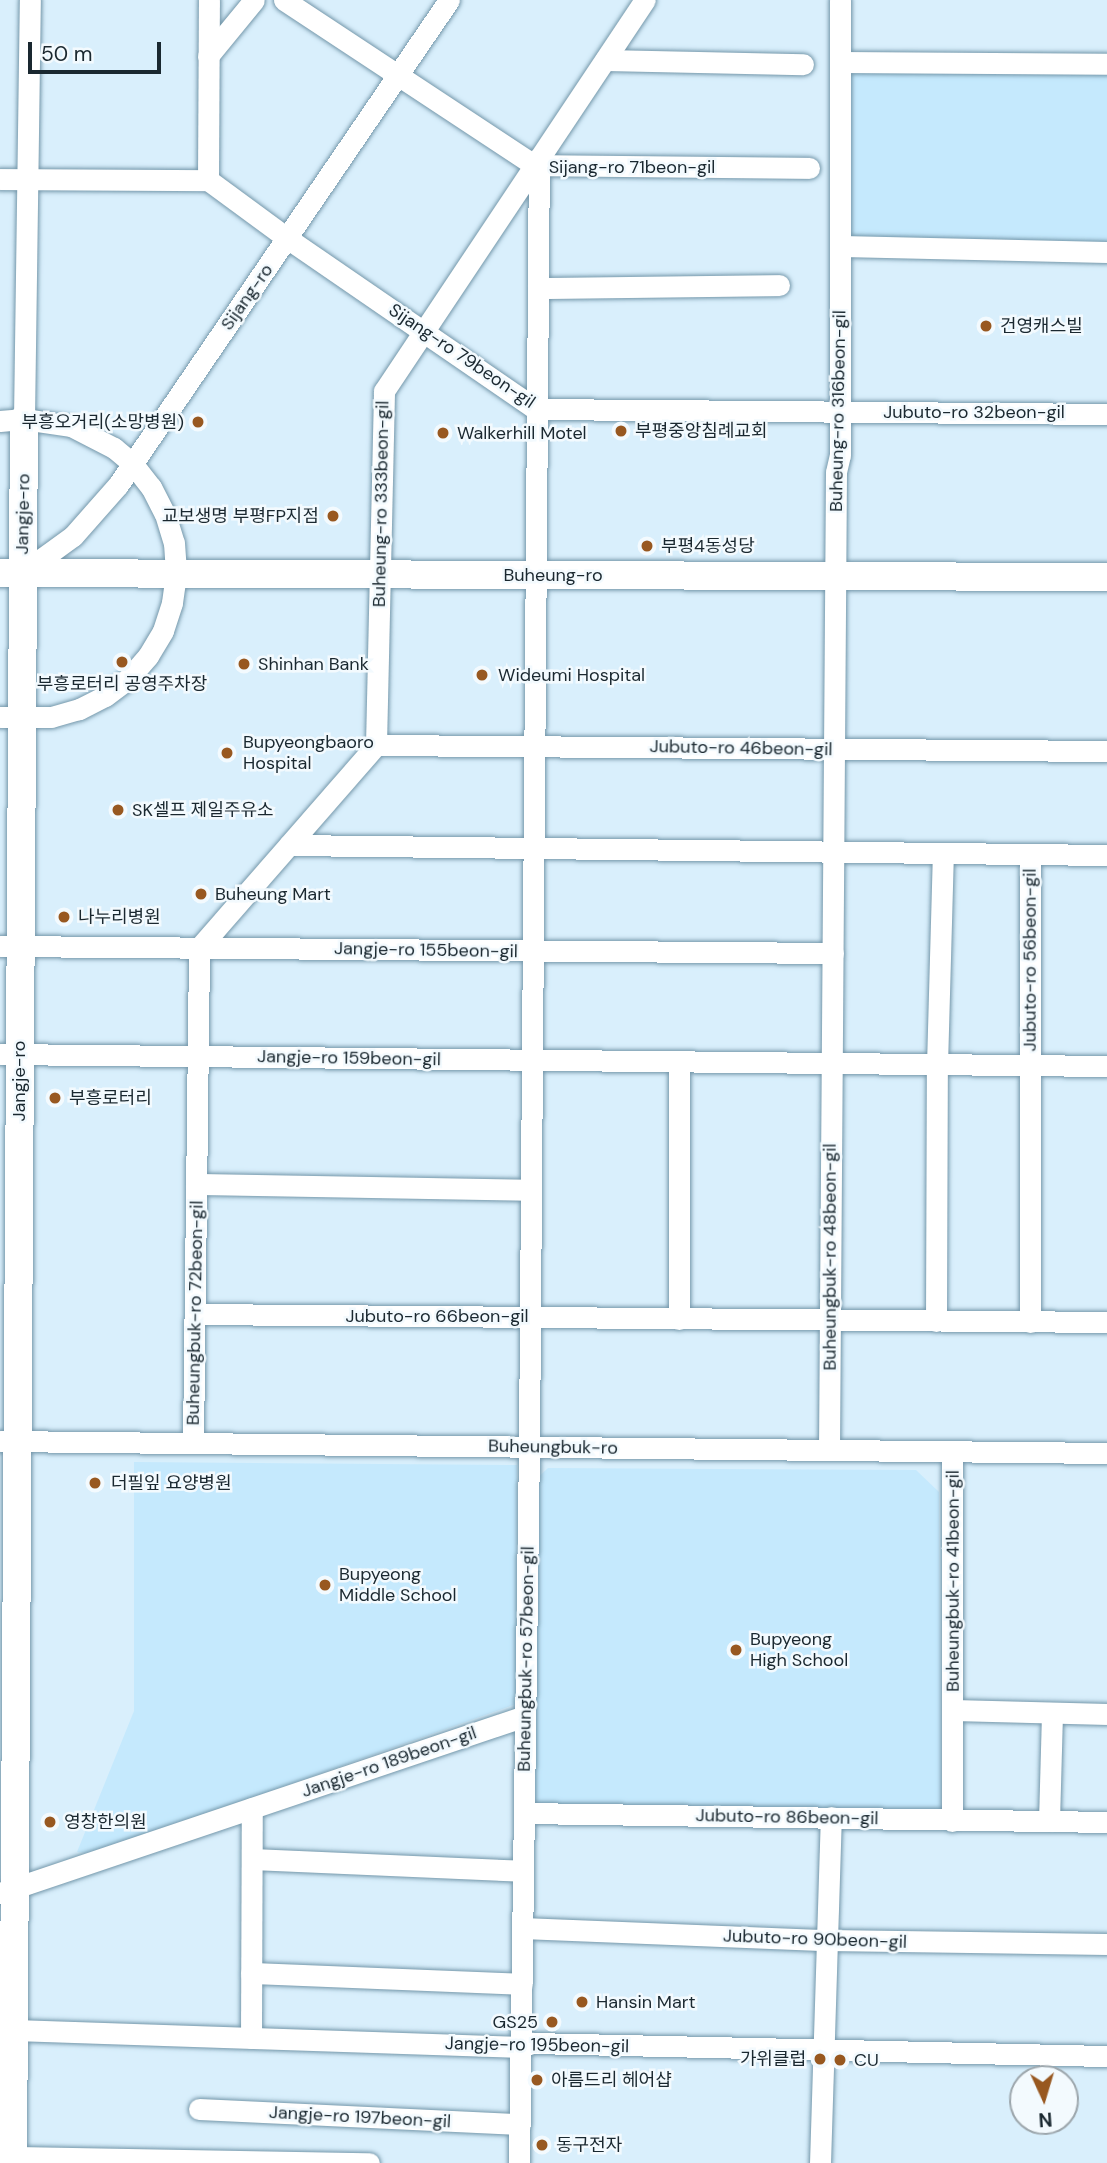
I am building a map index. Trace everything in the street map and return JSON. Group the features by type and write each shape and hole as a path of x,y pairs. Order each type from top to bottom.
{"main road":[{"name":"Jangje-ro","path":"12,420 7,1891 14,2030 13,2160"},
{"name":"Buheung-ro","path":"11,573 1107,577"}],"street":[{"name":"Jangje-ro","path":"12,420 27,180 30,0"},
{"path":"0,179 208,180 209,0"},
{"path":"208,56 254,0"},
{"name":"Sijang-ro 71beon-gil","path":"284,0 538,163 809,168"},
{"name":"Sijang-ro","path":"11,573 81,528 118,485 449,0"},
{"name":"Buheung-ro 333beon-gil","path":"376,745 384,391 645,0"},
{"name":"Buheung-ro 316beon-gil","path":"833,851 836,472 840,455 840,0"},
{"path":"605,60 803,64"},
{"path":"841,62 1107,64"},
{"name":"Buheungbuk-ro 57beon-gil","path":"519,2163 529,1447 538,163"},
{"name":"Sijang-ro 79beon-gil","path":"208,180 287,238 536,409 840,411"},
{"path":"841,246 1107,252"},
{"path":"538,288 779,285"},
{"name":"Jubuto-ro 32beon-gil","path":"840,411 1107,414"},
{"path":"11,718 51,717 79,709 106,696 129,678 148,656 163,631 172,603 176,574 174,543 165,514 151,487 132,463 93,435 71,426 12,420"},
{"path":"197,1056 199,948 376,745"},
{"name":"Jubuto-ro 46beon-gil","path":"376,745 1107,751"},
{"path":"289,845 1107,855"},
{"name":"Buheungbuk-ro 48beon-gil","path":"829,1450 833,851"},
{"path":"936,1321 937,1065 943,853"},
{"name":"Jubuto-ro 56beon-gil","path":"1030,854 1030,1322"},
{"name":"Jangje-ro 155beon-gil","path":"10,946 832,953"},
{"name":"Jangje-ro 159beon-gil","path":"10,1054 831,1063"},
{"name":"Buheungbuk-ro 72beon-gil","path":"193,1443 197,1056"},
{"path":"679,1062 680,1318"},
{"name":"Jubuto-ro 56beon-gil","path":"831,1063 1107,1066"},
{"name":"Buheungbuk-ro 72beon-gil","path":"196,1184 531,1190"},
{"name":"Jubuto-ro 66beon-gil","path":"195,1314 1107,1322"},
{"name":"Buheungbuk-ro","path":"9,1441 1107,1452"},
{"name":"Buheungbuk-ro 41beon-gil","path":"952,1451 952,1821"},
{"name":"Buheungbuk-ro 41beon-gil","path":"954,1710 1107,1714"},
{"path":"1049,1821 1052,1713"},
{"name":"Jangje-ro 189beon-gil","path":"7,1891 525,1716"},
{"path":"251,2038 252,1808"},
{"name":"Jubuto-ro 86beon-gil","path":"524,1813 1107,1822"},
{"path":"820,2163 831,1817"},
{"path":"252,1859 523,1871"},
{"name":"Jubuto-ro 90beon-gil","path":"522,1928 827,1940 1107,1944"},
{"path":"251,1973 522,1984"},
{"name":"Jangje-ro 195beon-gil","path":"14,2030 521,2047 532,2043 1107,2056"},
{"name":"Jangje-ro 197beon-gil","path":"199,2109 520,2124"},
{"path":"13,2160 369,2163"}],"shaded area":[{"path":"840,62 1107,62 1107,246 840,246"},
{"name":"Bupyeong Middle School","path":"134,1462 517,1465 516,1704 93,1854 77,1852 134,1711"},
{"name":"Bupyeong High School","path":"548,1468 916,1470 939,1492 941,1810 531,1808 534,1481"}],"place":[{"name":"건영캐스빌","path":"986,326"},
{"name":"부흥오거리(소망병원)","path":"198,422"},
{"name":"부평중앙침례교회","path":"621,431"},
{"name":"Walkerhill Motel","path":"443,433"},
{"name":"교보생명 부평FP지점","path":"333,516"},
{"name":"부평4동성당","path":"647,546"},
{"name":"부흥로터리 공영주차장","path":"122,662"},
{"name":"Shinhan Bank","path":"244,664"},
{"name":"Wideumi Hospital","path":"482,675"},
{"name":"Bupyeongbaoro Hospital","path":"227,753"},
{"name":"SK셀프 제일주유소","path":"118,810"},
{"name":"Buheung Mart","path":"201,894"},
{"name":"나누리병원","path":"64,917"},
{"name":"부흥로터리","path":"55,1098"},
{"name":"더필잎 요양병원","path":"95,1483"},
{"name":"Bupyeong Middle School","path":"325,1585"},
{"name":"Bupyeong High School","path":"736,1650"},
{"name":"영창한의원","path":"50,1822"},
{"name":"Hansin Mart","path":"582,2002"},
{"name":"GS25","path":"552,2022"},
{"name":"가위클럽","path":"820,2059"},
{"name":"CU","path":"840,2060"},
{"name":"아름드리 헤어샵","path":"537,2080"},
{"name":"동구전자","path":"542,2145"}]}
